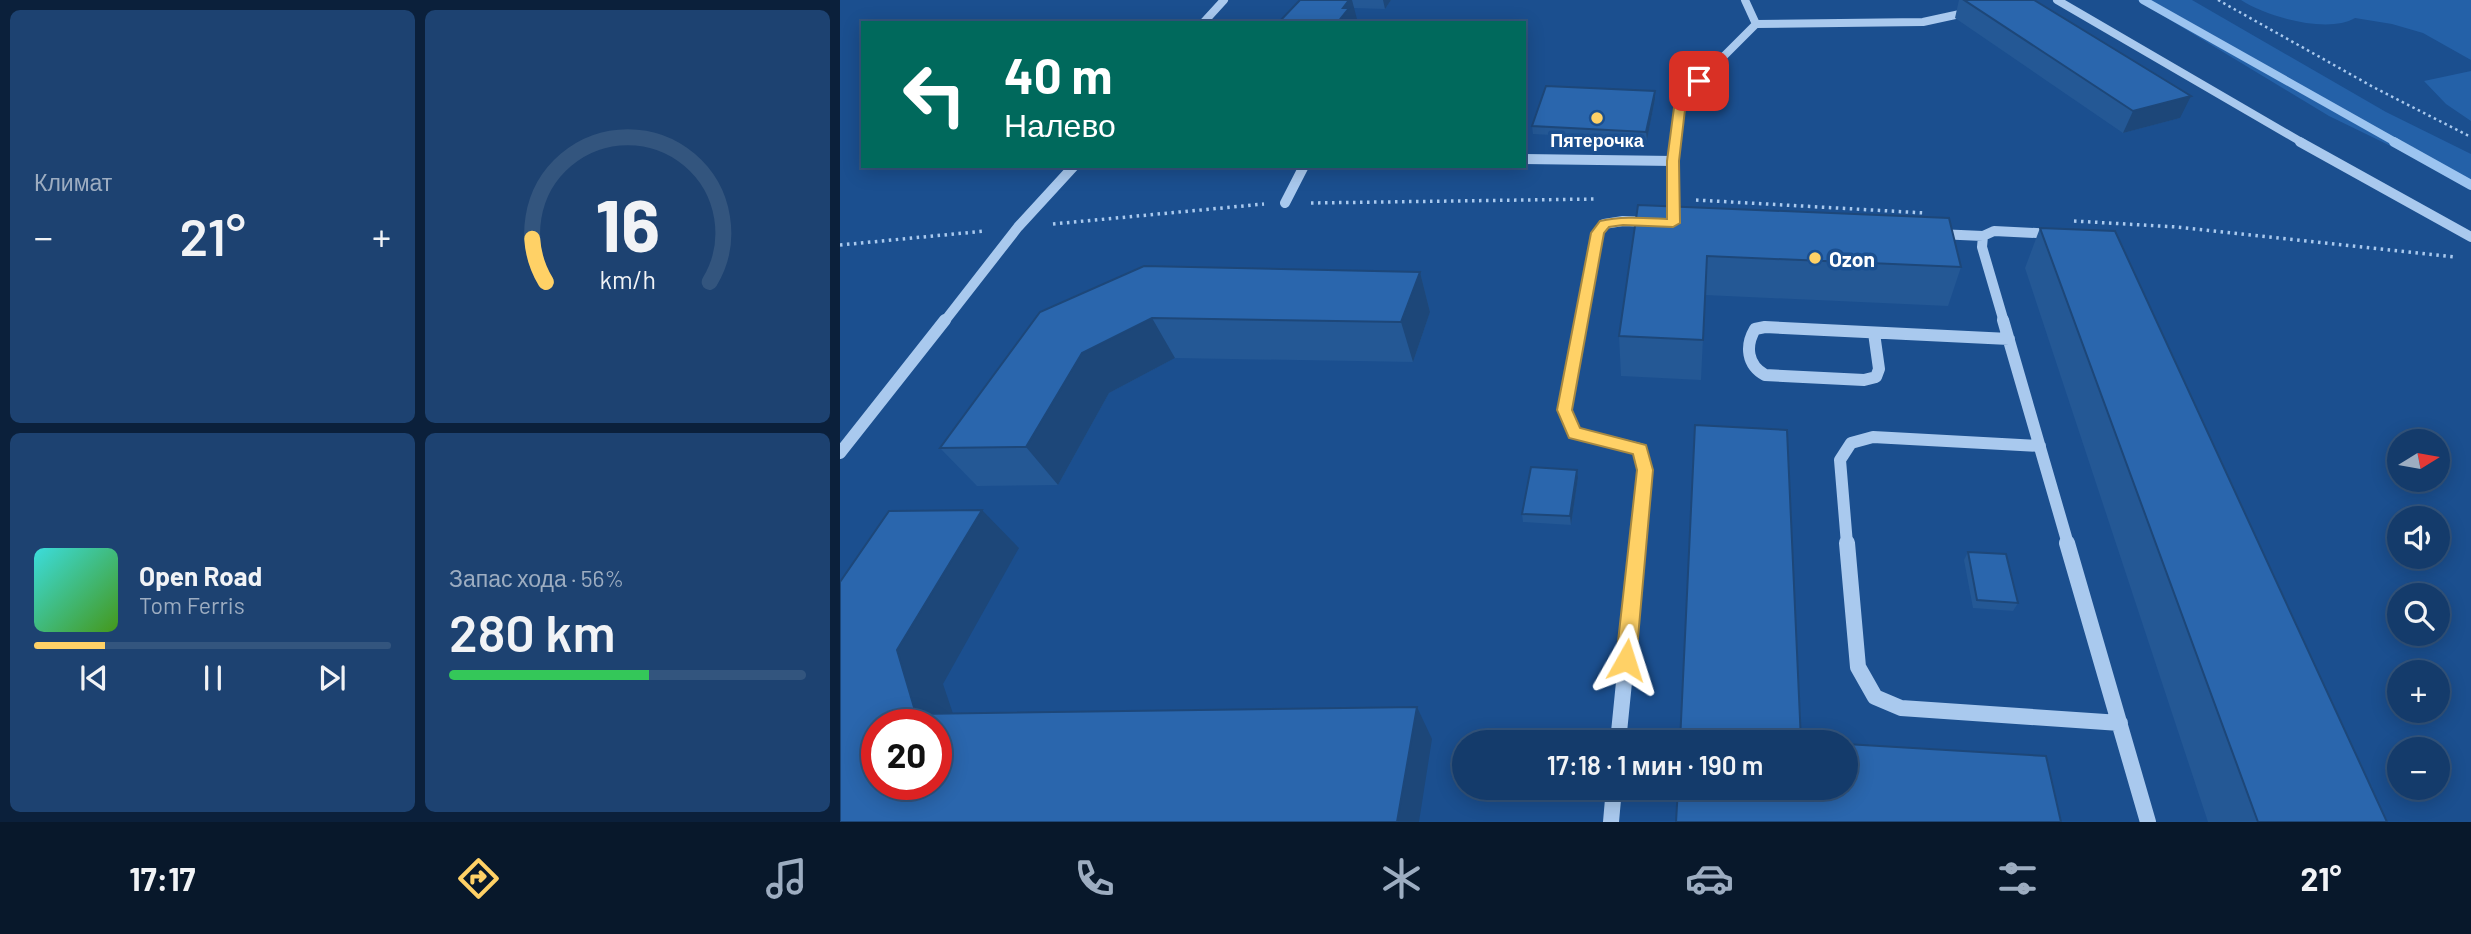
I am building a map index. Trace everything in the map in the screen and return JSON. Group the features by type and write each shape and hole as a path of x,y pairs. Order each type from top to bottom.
{"street":[{"path":"1205,21 1224,0"},
{"path":"1745,0 1756,24"},
{"path":"2057,0 2247,112 2471,237"},
{"path":"1673,223 1673,161 1680,100 1756,24 1923,22 1975,11"},
{"path":"1526,159 1673,161"},
{"path":"840,453 1018,227 1072,168"},
{"path":"1285,203 1303,168"},
{"path":"1619,730 1645,470 1640,449 1574,433 1564,410 1598,233 1604,224 1623,221 1687,223"},
{"path":"1929,234 1983,236 1994,231 2069,234"},
{"path":"1983,236 1982,247 2148,822"},
{"path":"1874,332 1879,369 1876,377 1864,380 1765,375 1755,371 1750,363 1750,336 1755,329 1874,332 2009,339"},
{"path":"2040,446 1872,437 1851,443 1840,460 1858,667 1875,697 1901,708 2120,723"},
{"path":"1611,822 1613,800"}],"path":[{"path":"2218,0 2375,88 2471,137"},
{"path":"2100,223 2106,232"}],"shaded area":[{"path":"2137,0 2192,0 2386,112 2471,154 2471,185 2329,116"},
{"path":"2241,0 2471,0 2471,60 2423,33 2392,24 2355,18 2343,23 2314,24 2281,17"},
{"path":"2471,71 2471,121 2446,104 2424,81"}],"building":[{"path":"1300,0 1349,0 1343,8 1349,8 1339,21 1280,21"},
{"path":"1964,0 2034,0 2191,96 2133,111"},
{"path":"1546,86 1655,91 1646,132 1532,126"},
{"path":"1638,205 1949,218 1961,267 1707,256 1703,340 1619,336"},
{"path":"2040,228 2115,231 2387,822 2258,822"},
{"path":"1144,266 1420,272 1401,322 1152,318 1082,353 1026,447 940,448 1040,312"},
{"path":"1695,425 1787,430 1801,730 1681,730"},
{"path":"1531,467 1577,470 1570,516 1522,514"},
{"path":"982,510 897,650 915,709 861,709 861,800 952,800 952,713 1417,707 1397,822 840,822 840,582 889,511"},
{"path":"1968,552 2006,554 2018,603 1977,600"},
{"path":"1858,745 2046,756 2061,822 1676,822 1677,800 1858,800"}],"waterway":[{"path":"2143,0 2397,143"},
{"path":"2394,142 2471,185"}],"place":[{"name":"Пятерочка","path":"1597,118"},
{"name":"Ozon","path":"1815,258"}],"route":[{"path":"1626,660 1645,470 1640,449 1574,433 1564,410 1598,233 1604,224 1623,221 1673,223 1673,161 1680,100 1699,81"}]}
